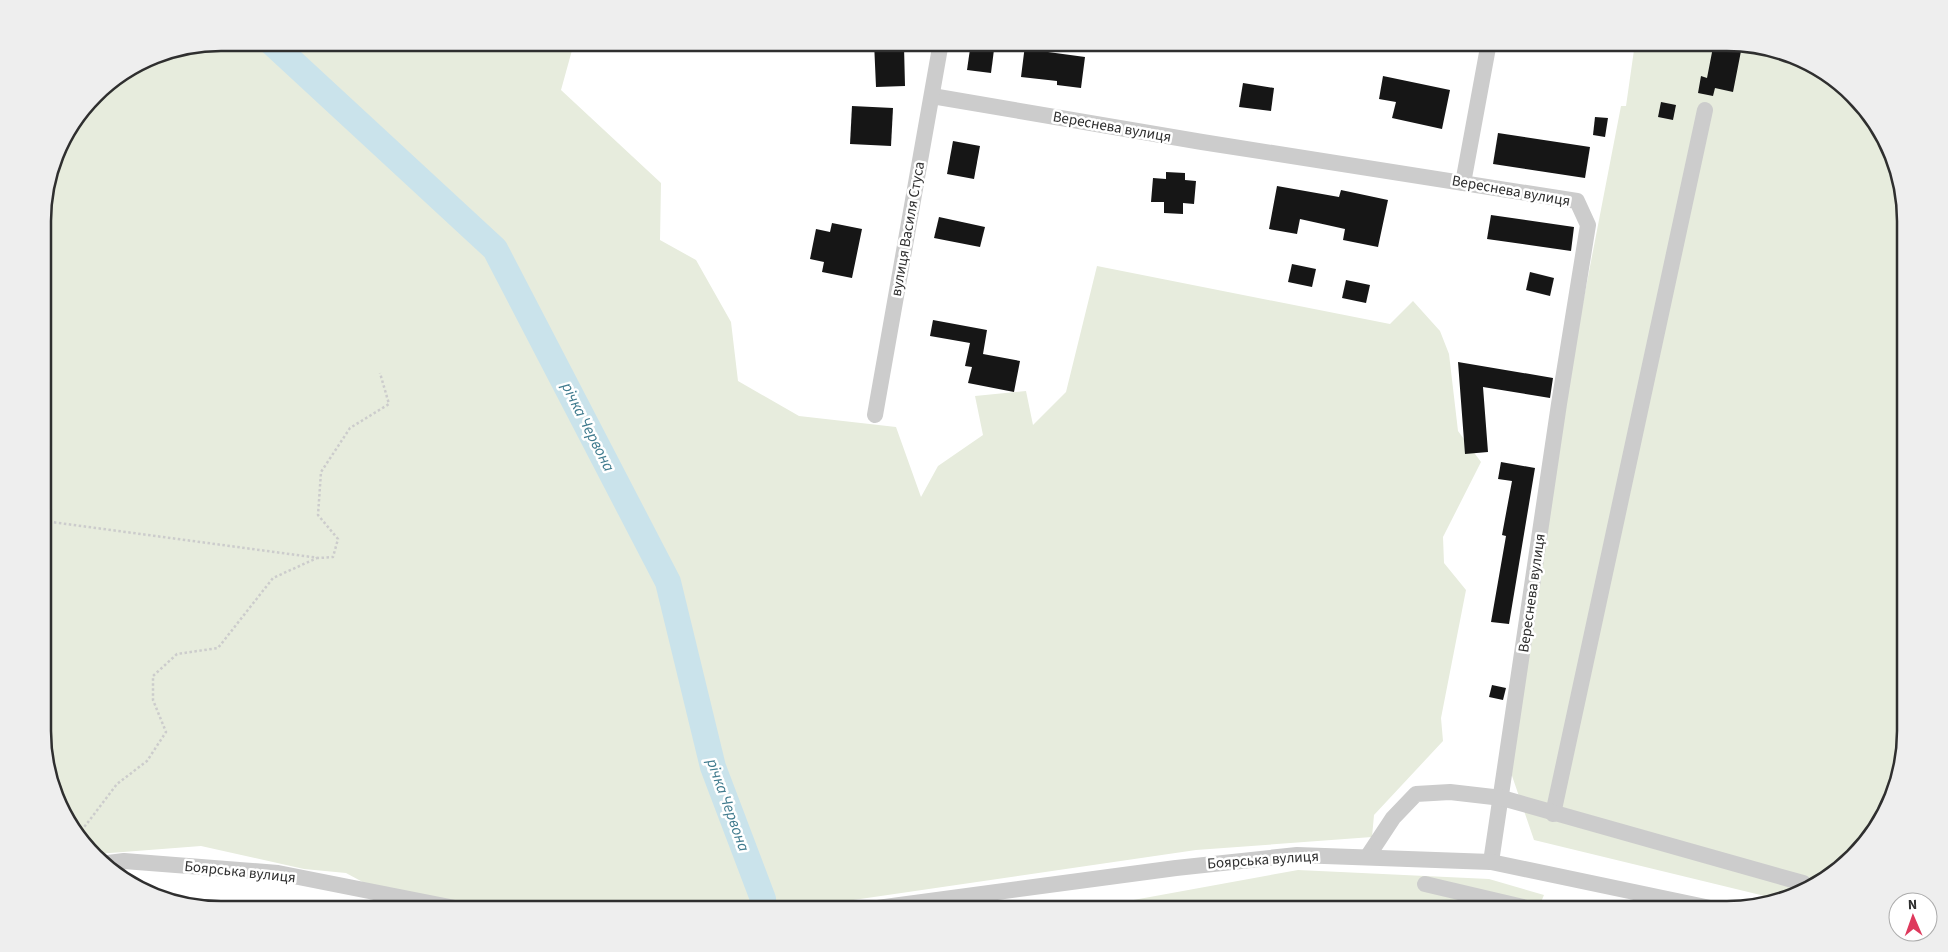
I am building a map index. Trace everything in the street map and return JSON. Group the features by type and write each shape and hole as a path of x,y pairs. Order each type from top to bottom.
{"street":[{"path":"1463,182 1487,51"},
{"name":"вулиця Василя Стуса","path":"874,415 939,52"},
{"name":"Вереснева вулиця","path":"932,96 1202,142 1577,201 1588,225 1556,424 1492,862"},
{"path":"1553,814 1705,110"},
{"path":"1368,856 1393,818 1416,794 1450,792 1502,798 1553,814 1803,882"},
{"name":"Боярська вулиця","path":"933,901 1176,868 1288,856 1368,856 1492,862 1638,900"},
{"name":"Боярська вулиця","path":"114,862 124,861 278,873 415,901"},
{"path":"1425,884 1494,900"}],"path":[{"path":"51,522 319,558 333,557 338,539 318,514 321,472 350,428 388,404 380,373"},
{"path":"83,829 117,784 147,761 166,732 153,700 153,676 177,654 218,648 273,578 319,558"}],"shaded area":[{"path":"1634,51 1727,51 1771,57 1792,64 1830,86 1862,118 1884,156 1891,177 1895,199 1897,221 1897,731 1893,764 1884,796 1868,825 1855,843 1839,859 1821,872 1781,892 1764,896 1534,840 1509,767 1525,603 1621,106 1626,106"},
{"path":"210,52 572,52 561,90 661,183 660,240 696,260 731,322 738,381 799,416 896,427 921,497 938,466 983,435 975,396 1026,391 1033,425 1066,392 1097,266 1390,324 1413,301 1440,331 1449,354 1458,431 1481,462 1443,537 1444,563 1466,590 1441,718 1443,741 1374,815 1372,837 1196,850 849,901 446,901 383,893 346,873 304,869 201,846 104,853 86,834 64,796 57,775 51,731 52,210 55,188 64,156 80,127 93,109 118,86 156,64 188,55"},
{"path":"1298,870 1489,879 1544,895 1542,900 1131,900"}],"building":[{"path":"970,51 994,51 991,73 967,70"},
{"path":"1024,51 1048,51 1085,57 1081,88 1057,85 1057,81 1021,77"},
{"path":"1712,51 1741,52 1733,92 1715,88 1713,96 1698,93 1701,76 1707,78"},
{"path":"874,52 904,52 905,86 876,87"},
{"path":"1383,76 1450,90 1442,129 1392,118 1396,102 1379,99"},
{"path":"1243,83 1274,88 1271,111 1239,107"},
{"path":"1661,102 1676,105 1673,120 1658,117"},
{"path":"852,106 893,108 891,146 850,144"},
{"path":"1595,117 1608,118 1605,137 1593,135"},
{"path":"1498,133 1590,147 1585,178 1493,164"},
{"path":"953,141 980,146 974,179 947,174"},
{"path":"1166,172 1185,173 1185,180 1196,181 1194,204 1183,203 1183,214 1164,213 1164,202 1151,202 1153,178 1166,179"},
{"path":"1277,186 1339,197 1341,190 1388,200 1378,247 1343,240 1345,229 1300,219 1297,234 1269,229"},
{"path":"1491,215 1574,227 1571,251 1487,239"},
{"path":"939,217 985,227 980,247 934,238"},
{"path":"832,223 862,229 852,278 822,272 824,262 810,259 816,229 830,232"},
{"path":"1292,264 1316,269 1312,287 1288,282"},
{"path":"1530,272 1554,278 1550,296 1526,290"},
{"path":"1346,280 1370,285 1366,303 1342,298"},
{"path":"933,320 987,330 983,354 1020,361 1014,392 968,383 972,367 965,366 970,343 930,336"},
{"path":"1458,362 1553,378 1550,398 1483,387 1488,452 1465,454"},
{"path":"1501,462 1535,468 1509,624 1491,622 1506,536 1502,535 1512,481 1498,479"},
{"path":"1492,685 1506,688 1503,700 1489,697"}],"waterway":[{"name":"річка Червона","path":"282,52 495,249 668,582 713,767 763,899"}]}
